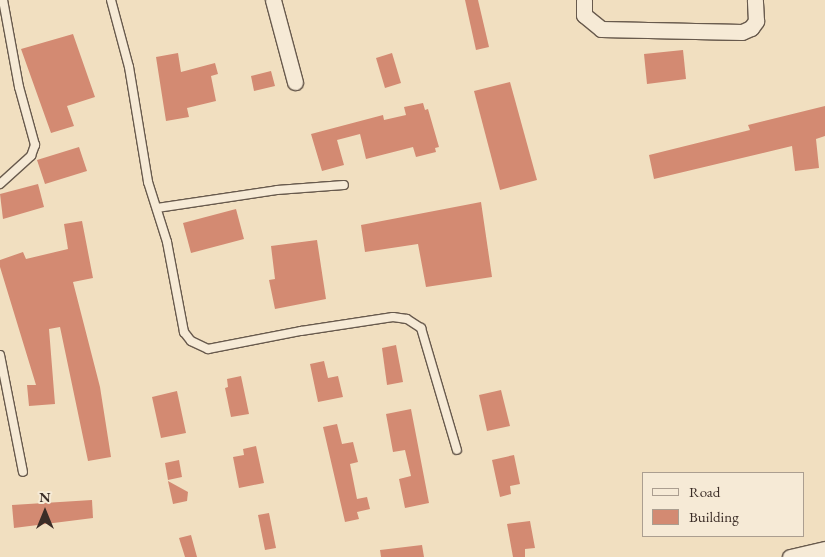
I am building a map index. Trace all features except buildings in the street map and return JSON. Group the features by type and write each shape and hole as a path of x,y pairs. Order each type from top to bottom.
{"street":[{"path":"273,0 295,82"},
{"path":"584,0 584,15 601,29 742,32 751,28 756,21 755,0"},
{"path":"790,557 825,549"}],"lane":[{"path":"0,184 31,156 35,145 19,87 3,0"},
{"path":"111,0 129,67 148,182 157,208 184,332 191,341 208,349 301,330 394,317 407,319 421,328 457,450"},
{"path":"157,208 277,190 344,185"},
{"path":"0,355 23,472"}]}
